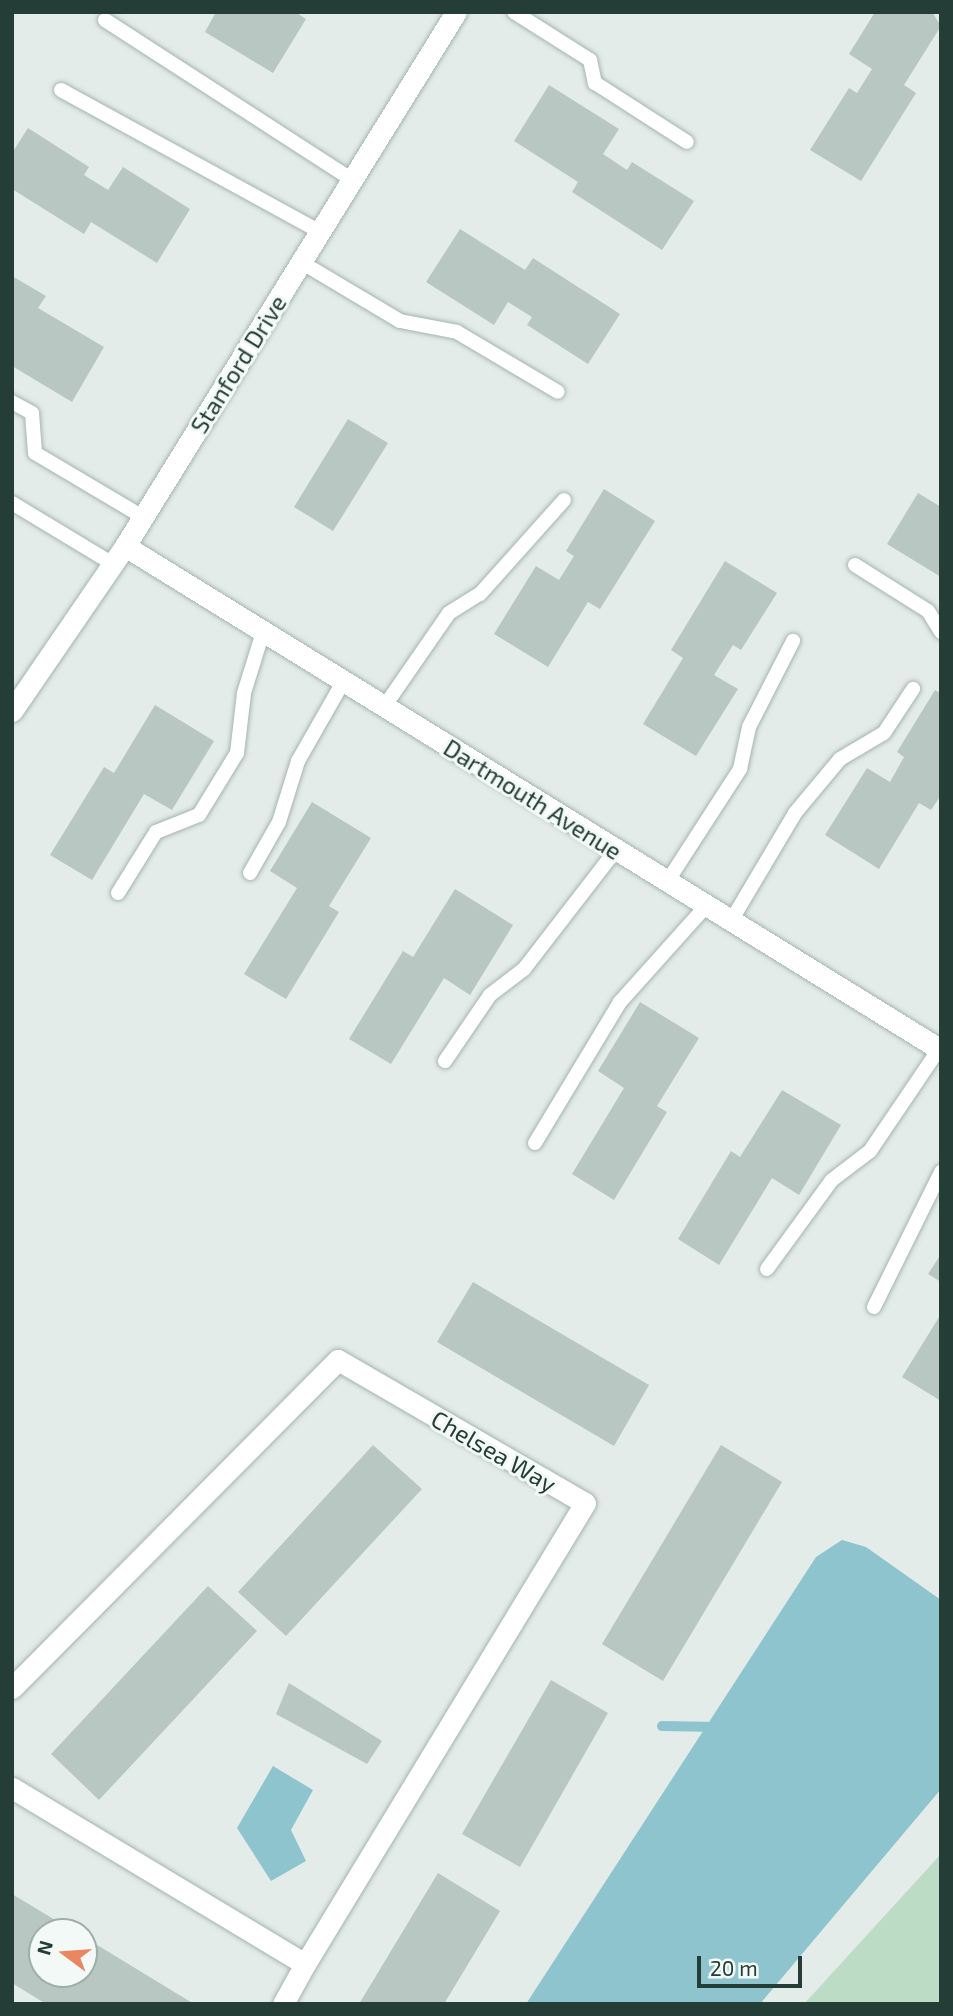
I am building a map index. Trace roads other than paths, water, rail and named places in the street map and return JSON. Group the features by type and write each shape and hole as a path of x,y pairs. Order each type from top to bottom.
{"street":[{"name":"Stanford Drive","path":"12,711 119,555 456,12"},
{"name":"Dartmouth Avenue","path":"119,555 263,632 940,1049"},
{"name":"Chelsea Way","path":"12,1688 338,1360 585,1503 283,2004"},
{"path":"12,1788 305,1964"}],"lane":[{"path":"514,12 590,60 595,83 687,142"},
{"path":"105,20 352,180"},
{"path":"61,90 320,232"},
{"path":"301,262 400,321 457,332 558,391"},
{"path":"12,401 32,413 35,453 143,517"},
{"path":"384,707 449,613 480,594 564,500"},
{"path":"12,503 119,555"},
{"path":"855,565 928,611 941,632"},
{"path":"118,893 156,832 199,815 237,752 244,693 263,632"},
{"path":"667,882 740,769 749,727 793,642"},
{"path":"250,873 279,822 298,761 343,681"},
{"path":"732,921 795,813 840,759 884,733 913,689"},
{"path":"444,1061 490,995 524,969 616,850"},
{"path":"535,1143 620,1002 706,906"},
{"path":"767,1269 832,1180 870,1151 940,1049"},
{"path":"874,1307 941,1172"}],"water":[{"path":"842,1540 866,1547 941,1600 941,1789 760,2004 526,2004 816,1557"},
{"path":"273,1766 313,1790 291,1830 306,1861 271,1881 237,1828"}],"waterway":[{"path":"662,1726 719,1727"}]}
